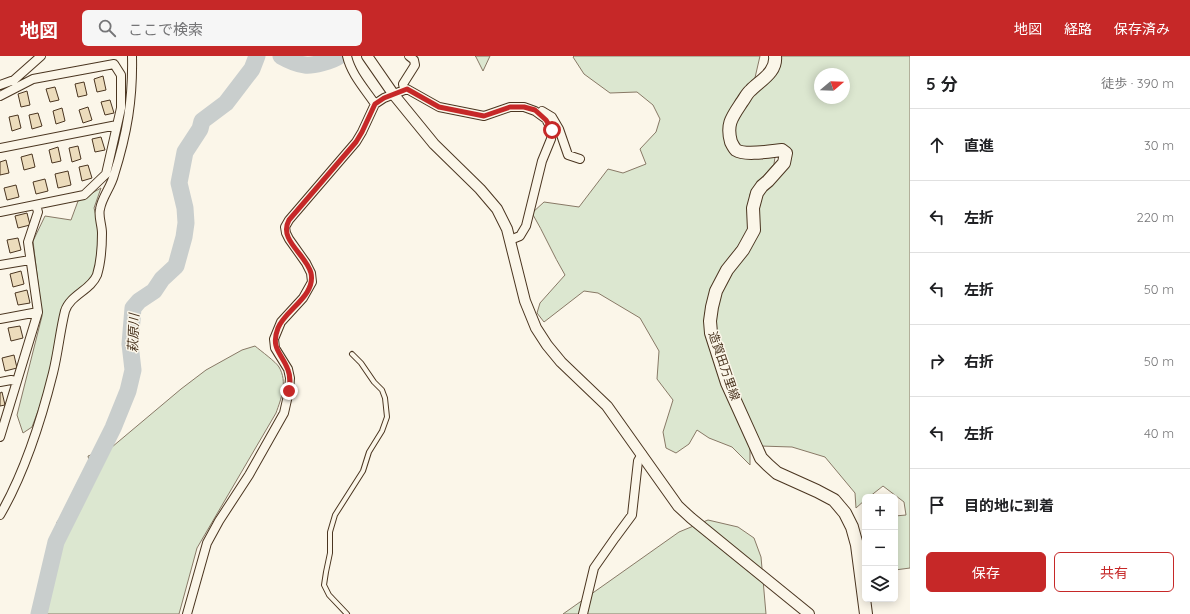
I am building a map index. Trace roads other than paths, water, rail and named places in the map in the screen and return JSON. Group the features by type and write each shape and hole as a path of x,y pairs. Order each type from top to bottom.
{"main road":[{"name":"造賀田万里線","path":"775,56 774,67 770,73 749,91 732,116 729,126 729,133 732,145 736,150 744,153 782,150 786,153 785,159 784,163 757,193 753,208 754,230 743,250 727,270 716,291 710,321 711,333 727,383 761,458 778,473 817,490 834,500 845,513 852,527 857,545 866,614"}],"street":[{"path":"0,85 14,80 41,56"},
{"path":"0,515 17,484 40,420 54,372 66,309 74,299 92,284 96,276 101,254 102,233 99,210 112,183 121,153 130,110 132,56"},
{"path":"347,56 348,63 353,72 375,104"},
{"path":"367,56 394,95 434,144 480,189 497,209 507,229 525,301 536,328 560,362 607,406 678,506 809,614"},
{"path":"404,89 403,84 415,65 414,60 409,56"},
{"path":"0,96 33,79 114,64 121,75 121,108 106,174 84,195 0,212"},
{"path":"187,614 207,542 249,475 284,413 289,391 290,378 288,369 275,348 274,339 281,322 303,298 312,282 311,273 306,263 289,239 285,227 289,220 356,142 375,104 384,98 407,89 439,107 484,116 510,107 524,107 535,110 537,108 552,117 559,129 568,155 580,159"},
{"path":"510,240 520,236 526,226 542,161 552,139 552,130 546,120 535,110"},
{"path":"0,148 118,125"},
{"path":"0,437 38,312 28,242 38,212 36,205"},
{"path":"0,265 30,260"},
{"path":"0,319 38,312"},
{"path":"0,382 11,380 16,381"},
{"path":"583,614 594,568 632,515 638,461 642,454"}],"lane":[{"path":"348,614 329,595 324,585 330,553 330,532 335,515 363,471 369,452 382,431 387,417 385,398 382,390 352,354"}],"waterway":[{"name":"萩原川","path":"39,614 56,542 113,428 128,391 133,370 130,344 133,308 139,301 154,291 162,279 176,266 184,237 186,223 185,208 179,183 185,152 200,129 202,121 226,103 252,69 257,56"},
{"name":"萩原川","path":"281,56 296,63 308,65 317,64 339,56"}]}
